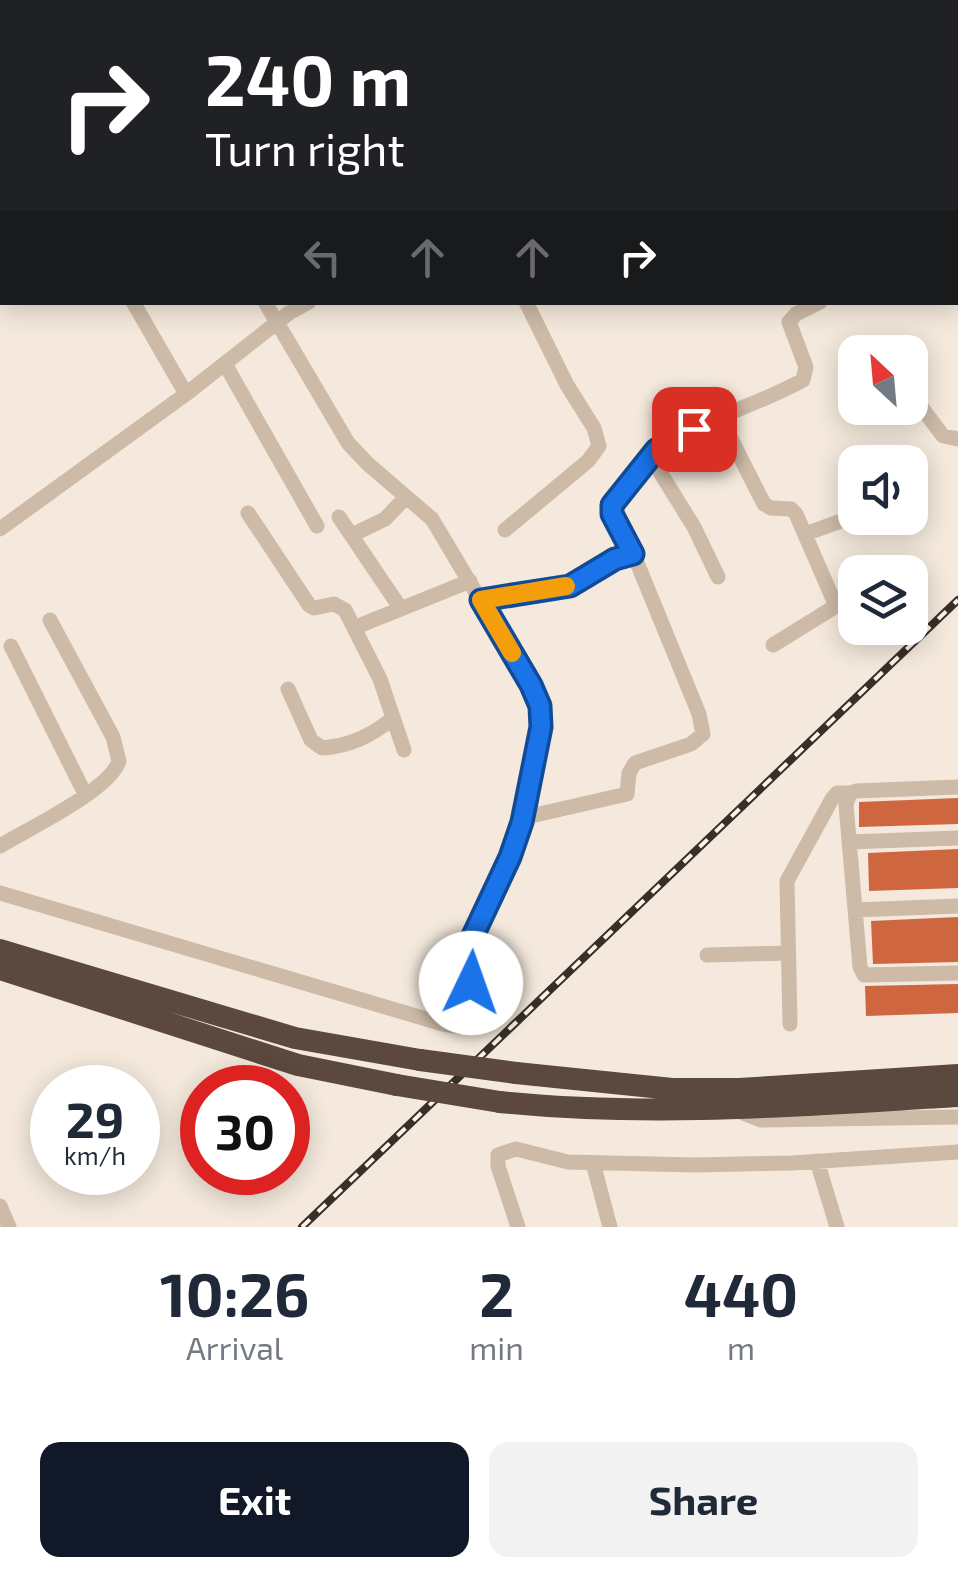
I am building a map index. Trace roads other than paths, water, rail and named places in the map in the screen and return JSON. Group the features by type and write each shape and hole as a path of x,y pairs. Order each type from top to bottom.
{"highway":[{"path":"0,950 295,1038 516,1073 672,1090 958,1075"},
{"path":"0,969 298,1065 500,1102 628,1112 738,1110 958,1096"}],"street":[{"path":"136,305 186,394"},
{"path":"0,893 443,1024 460,1026 472,1017 471,940 510,857 522,818 541,727 540,706 432,520 348,442 266,305"},
{"path":"0,529 304,305"},
{"path":"504,530 588,462 598,446 594,428 567,385 527,305"},
{"path":"522,818 627,794 629,773 635,763 691,744 703,734 699,714 611,510 620,492 669,440 803,380 806,367 790,319 815,305"},
{"path":"225,364 317,526"},
{"path":"928,416 942,436 958,439"},
{"path":"720,417 764,504 792,509 836,606 773,645"},
{"path":"650,456 694,526 718,577"},
{"path":"352,535 385,518 406,497"},
{"path":"248,513 309,606 341,605 356,627 380,679 404,750"},
{"path":"340,517 401,609"},
{"path":"805,534 838,522"},
{"path":"481,600 570,586 615,559 633,554"},
{"path":"356,627 470,581"},
{"path":"0,846 86,794 116,770 118,749 50,620"},
{"path":"11,646 86,794"},
{"path":"288,689 311,740 322,748 345,746 378,731 393,718"},
{"path":"790,1024 786,888 790,873 832,799 837,794 958,787"},
{"path":"850,793 846,805 864,976 958,972"},
{"path":"849,842 958,838"},
{"path":"855,910 958,906"},
{"path":"707,955 788,953"},
{"path":"738,1110 761,1120 958,1117"},
{"path":"518,1227 501,1181 498,1156 516,1149 568,1162 695,1165 958,1152"},
{"path":"818,1161 837,1227"},
{"path":"593,1163 610,1227"},
{"path":"0,1206 9,1227"}],"railway":[{"path":"302,1227 958,600"}]}
